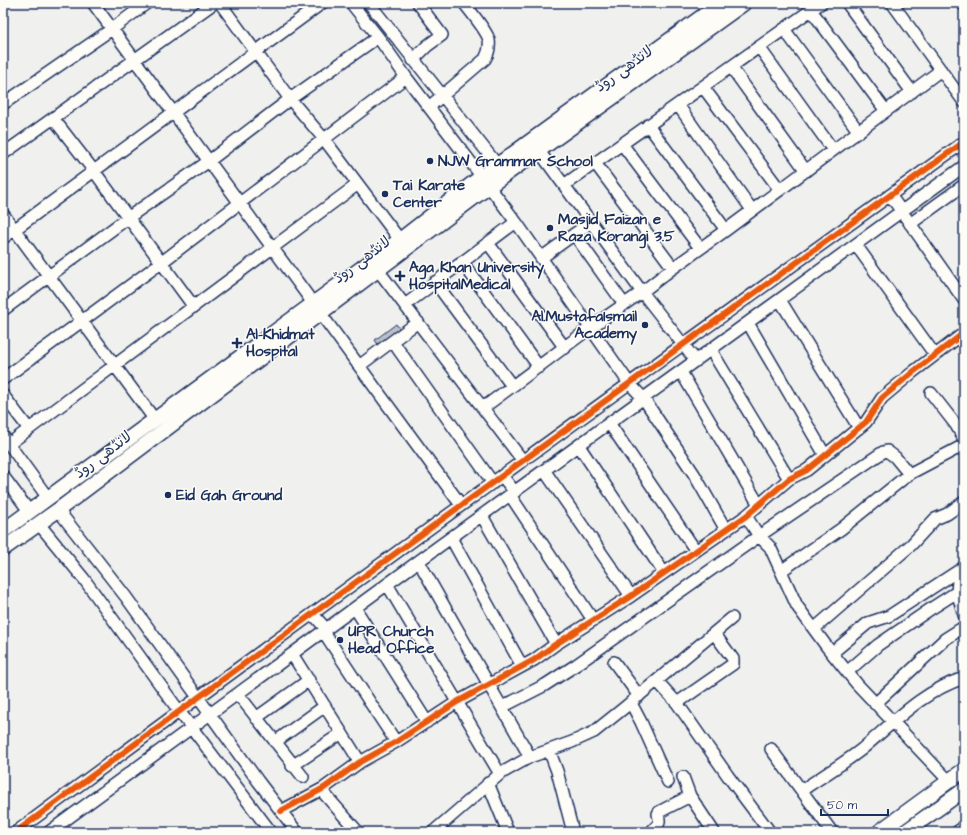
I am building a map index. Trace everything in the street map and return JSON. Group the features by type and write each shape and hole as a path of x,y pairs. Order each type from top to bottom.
{"main road":[{"name":"لانڈھی روڈ","path":"3,549 58,510 317,308 400,240 502,170 721,3"},
{"name":"لانڈھی روڈ","path":"502,170 539,151 744,3"},
{"name":"لانڈھی روڈ","path":"3,531 155,420 317,308 378,270 485,182"},
{"path":"879,832 964,770"},
{"path":"905,832 964,790"}],"street":[{"path":"93,3 461,505"},
{"path":"3,104 147,3"},
{"path":"3,154 214,3"},
{"path":"220,3 290,99 324,139 400,240"},
{"path":"3,238 322,3"},
{"path":"351,3 516,222 629,383 644,399 694,474 726,530"},
{"path":"369,3 502,170"},
{"path":"413,60 427,46 442,35 418,3"},
{"path":"429,107 485,59 488,53 489,40 486,33 464,3"},
{"path":"564,185 821,3"},
{"path":"847,3 912,92"},
{"path":"892,3 964,102"},
{"path":"811,10 886,111"},
{"path":"784,29 859,132"},
{"path":"3,310 290,99 378,37"},
{"path":"759,47 833,150"},
{"path":"731,67 806,171"},
{"path":"483,408 941,70"},
{"path":"3,380 162,262 406,77"},
{"path":"703,87 780,190"},
{"path":"678,105 752,210"},
{"path":"53,118 129,217 194,307"},
{"path":"648,125 726,230"},
{"path":"16,832 461,505 964,142"},
{"path":"622,144 700,248"},
{"path":"539,151 642,292 696,361"},
{"path":"595,163 673,268"},
{"path":"49,832 387,584 964,166"},
{"path":"48,498 6,440 29,429 358,184"},
{"path":"910,224 963,187"},
{"path":"890,195 964,300"},
{"path":"3,214 155,420"},
{"path":"405,305 516,222"},
{"path":"541,258 591,222"},
{"path":"574,234 624,304"},
{"path":"488,243 565,348"},
{"path":"856,245 935,356"},
{"path":"462,262 539,367"},
{"path":"378,270 523,461"},
{"path":"435,282 512,386"},
{"path":"780,300 859,428"},
{"path":"359,366 418,322"},
{"path":"748,323 825,455"},
{"path":"281,811 321,790 360,762 396,742 457,702 534,660 696,551 746,516 789,479 808,470 866,422 882,398 964,333"},
{"path":"393,342 498,479 512,494 593,620"},
{"path":"711,350 789,479"},
{"path":"681,372 759,504"},
{"path":"781,571 841,529 909,474 964,444 956,425 931,393"},
{"path":"3,395 29,429"},
{"path":"609,423 696,551"},
{"path":"579,446 664,573"},
{"path":"502,707 545,685 576,665 759,536 883,452 887,451 895,457 909,474"},
{"path":"544,470 631,596"},
{"path":"3,476 30,511"},
{"path":"814,629 911,545 935,519 947,514 964,502"},
{"path":"58,510 126,597 258,781 297,832"},
{"path":"482,516 556,644"},
{"path":"746,516 759,536 770,547 797,606 832,653 875,704 949,781"},
{"path":"39,524 84,579 179,711 271,832"},
{"path":"451,538 522,666"},
{"path":"419,562 530,757"},
{"path":"832,653 868,624 889,616 964,568"},
{"path":"964,568 960,574 957,590 964,615"},
{"path":"387,584 500,774"},
{"path":"847,672 878,645 957,592"},
{"path":"355,608 427,722"},
{"path":"313,614 325,630 396,742"},
{"path":"437,831 488,783 500,774 530,757 572,742 594,732 732,618"},
{"path":"875,704 945,639 964,628"},
{"path":"677,704 733,664 733,659 714,633"},
{"path":"292,654 360,762"},
{"path":"614,662 635,699 641,722 668,782"},
{"path":"802,790 861,750 893,722 930,693 948,683 964,678"},
{"path":"256,718 309,680"},
{"path":"657,681 677,704 770,832"},
{"path":"238,694 292,766 303,777"},
{"path":"275,742 325,706"},
{"path":"292,766 342,733"},
{"path":"771,749 832,832"},
{"path":"549,750 557,771 573,832"},
{"path":"683,777 690,796 714,832"},
{"path":"488,783 508,832"},
{"path":"321,790 358,832"},
{"path":"651,832 659,824 659,812 690,796"},
{"path":"957,832 964,827"}],"building":[{"path":"396,324 403,333 381,349 375,340"}],"cycle path":[{"path":"16,832 489,485 964,142"},
{"path":"281,811 324,788 360,762 396,742 457,702 534,660 556,644 631,596 746,516 789,479 807,470 866,422 882,398 964,333"}],"place":[{"name":"NJW Grammar School","path":"430,161"},
{"name":"Tai Karate Center","path":"385,194"},
{"name":"Masjid Faizan e Raza Korangi 3.5","path":"550,228"},
{"name":"Aga Khan University HospitalMedical","path":"400,276"},
{"name":"Al.MustafaIsmail Academy","path":"645,325"},
{"name":"Al-Khidmat Hospital","path":"237,343"},
{"name":"Eid Gah Ground","path":"168,495"},
{"name":"UPR Church Head Office","path":"340,640"}]}
